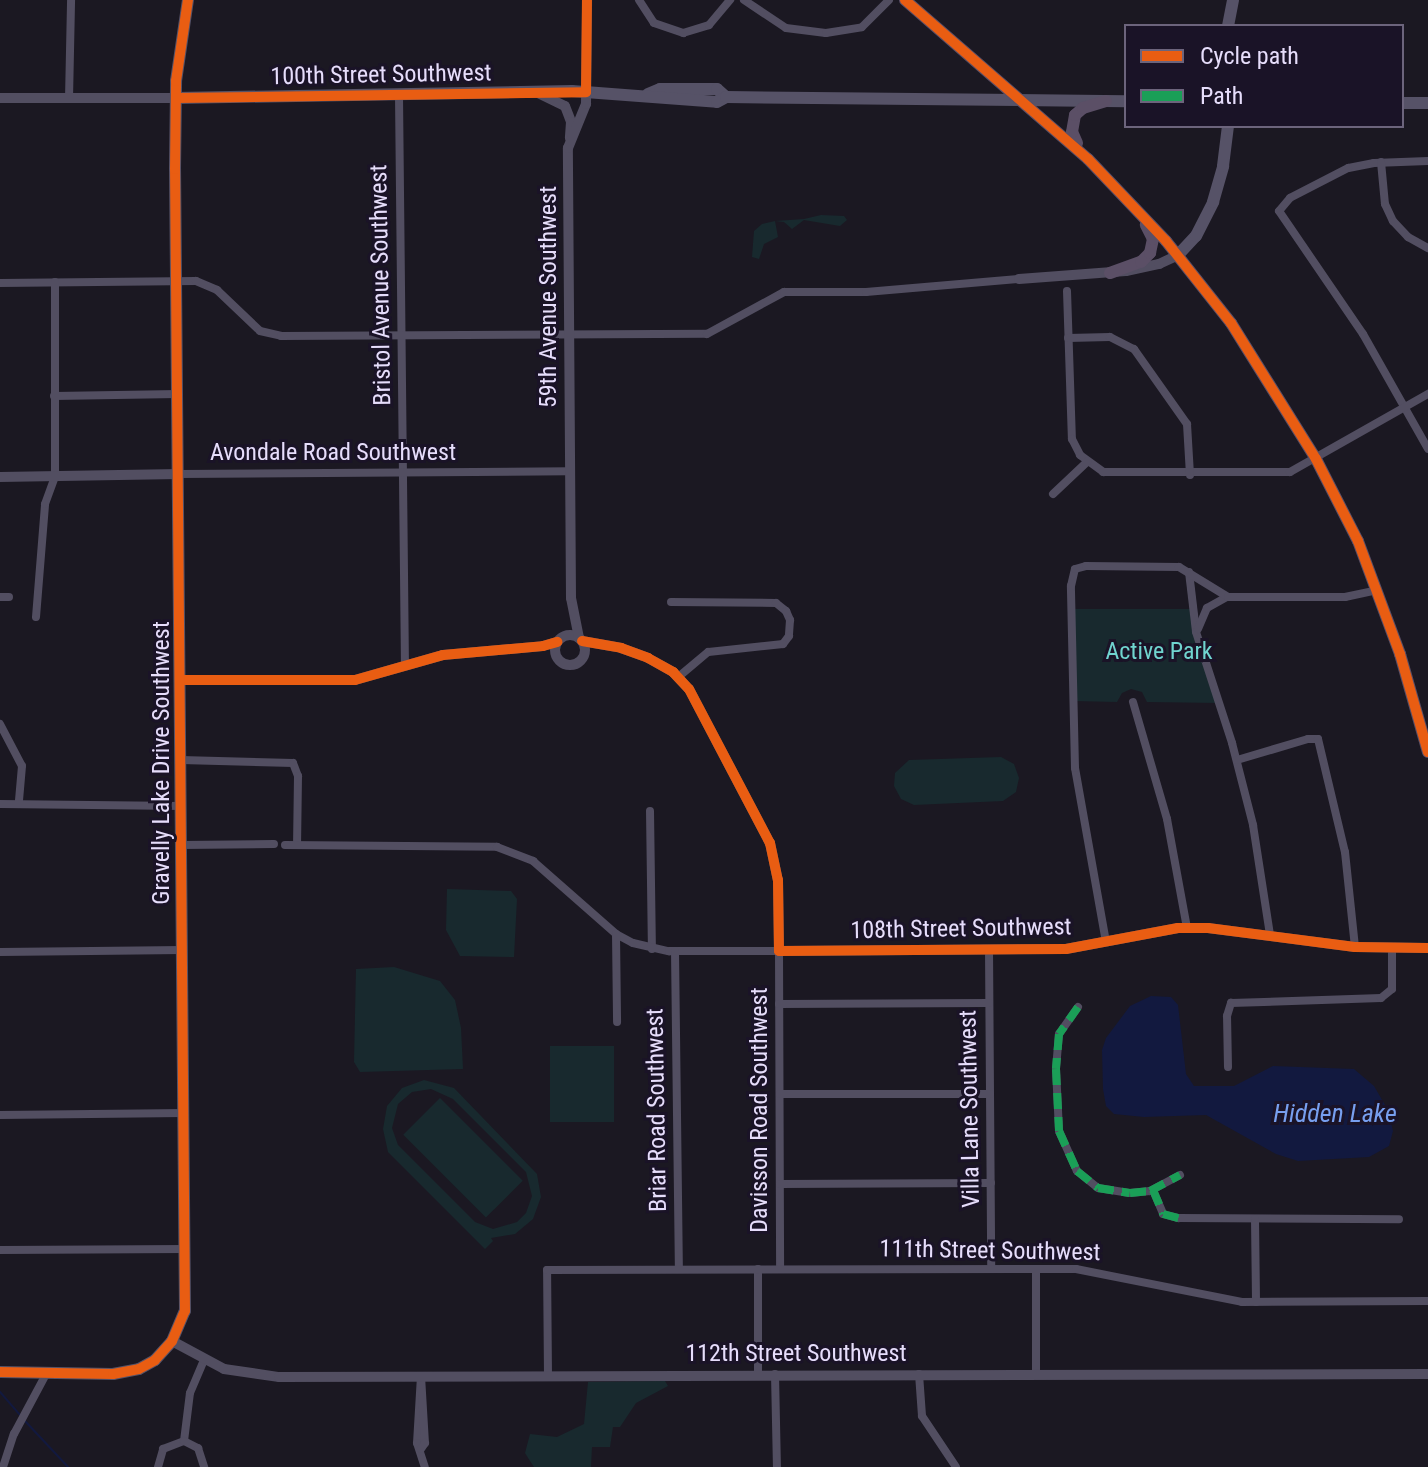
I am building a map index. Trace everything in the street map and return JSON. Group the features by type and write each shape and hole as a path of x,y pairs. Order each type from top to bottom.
{"main road":[{"name":"Gravelly Lake Drive Southwest","path":"172,1341 185,1311 186,1249 176,98 188,0"},
{"path":"905,0 1025,100 1088,159 1178,255 1244,343 1316,459 1358,541 1404,666 1428,752"},
{"path":"1228,24 1233,0"},
{"name":"100th Street Southwest","path":"176,98 536,92 648,94 660,89 717,89 726,97 1124,101"},
{"path":"1088,159 1074,137 1073,119 1083,108 1106,101"},
{"path":"1404,103 1428,103"},
{"path":"1178,255 1196,236 1213,202 1223,166 1228,128"},
{"path":"1110,273 1141,262 1152,249 1152,237 1139,211"},
{"path":"0,1372 129,1372 155,1360 172,1341"}],"street":[{"path":"69,99 71,0"},
{"name":"59th Avenue Southwest","path":"580,640 571,598 568,148 580,124 586,92 587,0"},
{"path":"639,0 654,23 683,33 709,25 730,0"},
{"path":"744,0 786,28 826,33 862,27 889,0"},
{"path":"536,92 567,110 571,122 568,148"},
{"name":"Bristol Avenue Southwest","path":"399,96 405,665"},
{"name":"100th Street Southwest","path":"0,98 176,98"},
{"path":"1428,161 1381,162 1343,171 1290,198 1279,209 1282,221 1368,343 1428,449"},
{"path":"1381,162 1385,204 1393,221 1408,237 1428,248"},
{"path":"0,283 177,280 209,285 268,335 707,334 784,292 866,292 1110,273 1150,267 1178,255"},
{"path":"36,617 45,504 55,476 55,282"},
{"path":"1067,291 1071,434 1077,451 1087,462 1112,474 1284,473 1316,459 1428,394"},
{"path":"1068,338 1110,337 1134,349 1187,424 1190,475"},
{"path":"54,396 178,394"},
{"path":"1053,494 1087,462"},
{"name":"Avondale Road Southwest","path":"0,477 569,471"},
{"path":"1106,942 1076,778 1071,586 1075,569 1086,566 1166,566 1189,572 1228,597"},
{"path":"1189,572 1199,643 1237,760 1259,854 1270,935"},
{"path":"1199,643 1198,624 1204,612 1215,601 1228,597 1350,597 1377,590"},
{"name":"59th Avenue Southwest","path":"560,639 571,598"},
{"path":"671,602 776,603 786,611 790,620 789,636 783,644 708,652 678,677"},
{"path":"182,680 355,680 455,653 503,650 560,639 580,640 637,653 678,677 697,703 770,843 777,874 779,951 652,949 616,934 541,867 507,849 450,844 285,845"},
{"path":"556,658 560,639"},
{"path":"580,640 585,650 582,659"},
{"path":"503,650 556,658 569,665 597,653 637,653"},
{"path":"1133,702 1164,804 1187,928"},
{"path":"0,724 20,757 19,804"},
{"path":"1237,760 1311,738 1319,741 1338,816 1353,901 1355,947"},
{"path":"181,760 293,763 298,776 297,844"},
{"path":"0,804 182,806"},
{"path":"650,811 652,949"},
{"path":"182,845 274,844"},
{"name":"108th Street Southwest","path":"779,951 1066,949 1187,928 1355,947 1428,948"},
{"path":"616,934 617,1022"},
{"path":"1228,1067 1227,1016 1231,1003 1381,998 1392,987 1392,947"},
{"name":"Villa Lane Southwest","path":"989,949 991,1269"},
{"path":"0,952 183,950"},
{"name":"Briar Road Southwest","path":"675,951 679,1268"},
{"name":"Davisson Road Southwest","path":"779,951 780,1268"},
{"path":"779,1004 989,1003"},
{"path":"1078,1007 1065,1022 1056,1046 1057,1111 1067,1153 1077,1171 1098,1188 1130,1193 1153,1190 1180,1175"},
{"path":"780,1094 990,1094"},
{"path":"0,1115 184,1113"},
{"path":"780,1184 991,1183"},
{"path":"1153,1190 1160,1210 1167,1216 1399,1219"},
{"path":"1255,1219 1256,1302"},
{"path":"0,1250 186,1249"},
{"path":"758,1269 758,1374"},
{"path":"1036,1269 1036,1374"},
{"name":"111th Street Southwest","path":"548,1376 547,1270 1036,1269 1103,1272 1188,1293 1256,1302 1428,1301"},
{"name":"112th Street Southwest","path":"172,1341 204,1360 251,1375 1428,1374"},
{"path":"184,1441 190,1393 204,1360"},
{"path":"3,1467 17,1428 46,1374"},
{"path":"775,1374 777,1467"},
{"path":"919,1374 922,1416 955,1467"},
{"path":"421,1376 425,1443 421,1449 425,1467"},
{"path":"158,1467 163,1449 184,1441 198,1448 204,1467"}],"green space":[{"path":"821,215 844,216 847,220 840,226 804,220 792,229 784,222 775,221"},
{"path":"775,221 778,237 764,244 759,259 752,257 754,231 762,224"},
{"name":"Active Park","path":"1072,609 1192,609 1220,703 1147,702 1142,692 1131,689 1122,693 1117,702 1073,701"},
{"path":"1001,757 1014,764 1019,778 1016,792 1003,801 914,805 901,799 894,786 895,773 909,760"},
{"path":"447,889 511,891 517,899 514,957 460,956 446,930"},
{"path":"394,967 440,981 455,1000 461,1028 463,1069 360,1072 354,1062 356,969"},
{"path":"550,1046 614,1046 614,1122 550,1122"},
{"path":"424,1080 454,1088 537,1174 541,1197 533,1219 515,1234 491,1238 493,1241 485,1249 388,1152 383,1129 387,1106 402,1088","holes":["431,1089 453,1099 526,1172 532,1196 526,1213 517,1222 493,1229 475,1222 398,1145 392,1128 398,1104 412,1092"]},
{"path":"440,1098 523,1181 486,1218 403,1135"},
{"path":"665,1381 668,1386 636,1403 620,1427 613,1427 610,1447 592,1447 591,1467 534,1467 525,1453 530,1434 557,1437 584,1424 588,1382"}],"water":[{"name":"Hidden Lake","path":"1151,996 1171,997 1178,1005 1186,1074 1194,1086 1234,1086 1273,1066 1354,1069 1374,1086 1388,1110 1393,1131 1389,1146 1369,1157 1298,1161 1276,1154 1206,1115 1144,1117 1114,1114 1106,1106 1102,1050 1106,1038 1130,1006"}],"waterway":[{"path":"0,1392 21,1416"},
{"path":"25,1421 68,1467"}],"marked path":[{"path":"1078,1007 1059,1034 1056,1069 1059,1131 1077,1171 1098,1188 1130,1193 1150,1191 1180,1175"},
{"path":"1153,1190 1163,1214 1178,1218"}],"cycle path":[{"path":"0,1372 113,1374 139,1369 155,1360 172,1341 185,1311 175,169 176,81 188,0"},
{"path":"176,98 586,92 587,0"},
{"path":"905,0 1088,159 1166,241 1231,323 1316,459 1358,541 1400,654 1428,752"},
{"path":"582,641 621,648 648,658 673,672 689,689 770,843 778,880 779,951 1066,949 1178,928 1208,928 1355,947 1428,948"},
{"path":"182,680 355,680 443,655 557,642"}]}
